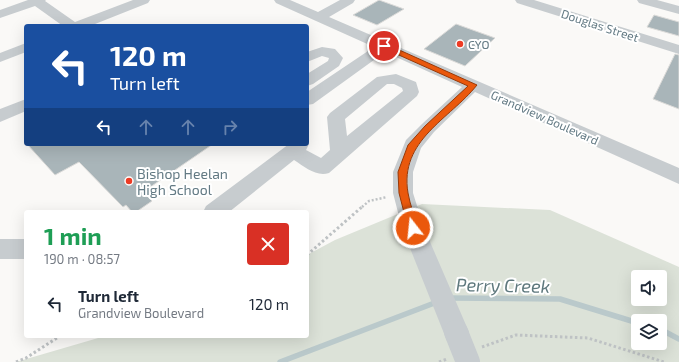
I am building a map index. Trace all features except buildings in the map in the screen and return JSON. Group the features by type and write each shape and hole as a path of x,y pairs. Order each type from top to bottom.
{"street":[{"path":"0,14 38,0 69,24"},
{"path":"83,24 144,0"},
{"name":"Grandview Boulevard","path":"280,0 679,176"},
{"path":"319,17 349,0"},
{"name":"Douglas Street","path":"521,0 554,4 679,50"},
{"path":"643,0 679,10"},
{"path":"663,0 662,1 679,6"},
{"path":"309,99 384,46"},
{"path":"0,58 24,48"},
{"path":"309,57 316,52 326,52 333,54 336,58 334,63 309,80"},
{"path":"217,210 297,148 322,168 340,153 411,92 410,85 396,79 384,80 336,117 340,153"},
{"path":"465,356 413,228 403,193 403,172 413,145 428,128 473,85"},
{"path":"0,116 24,105"},
{"path":"0,249 24,249"}],"path":[{"path":"309,253 369,201 403,193"},
{"path":"439,362 465,356 516,335 588,338 664,362"},
{"path":"16,362 26,358 57,338"}],"shaded area":[{"path":"422,204 550,210 679,267 679,362 16,362 98,338 309,338 309,254 335,240"}],"waterway":[{"name":"Perry Creek","path":"448,298 560,299 631,321"},
{"name":"Perry Creek","path":"280,362 437,302"},
{"name":"Perry Creek","path":"667,333 679,339"}],"place":[{"name":"CYO","path":"460,44"},
{"name":"Bishop Heelan High School","path":"129,181"}],"route":[{"path":"384,46 473,85 428,128 413,145 403,172 403,193 413,228"}]}
